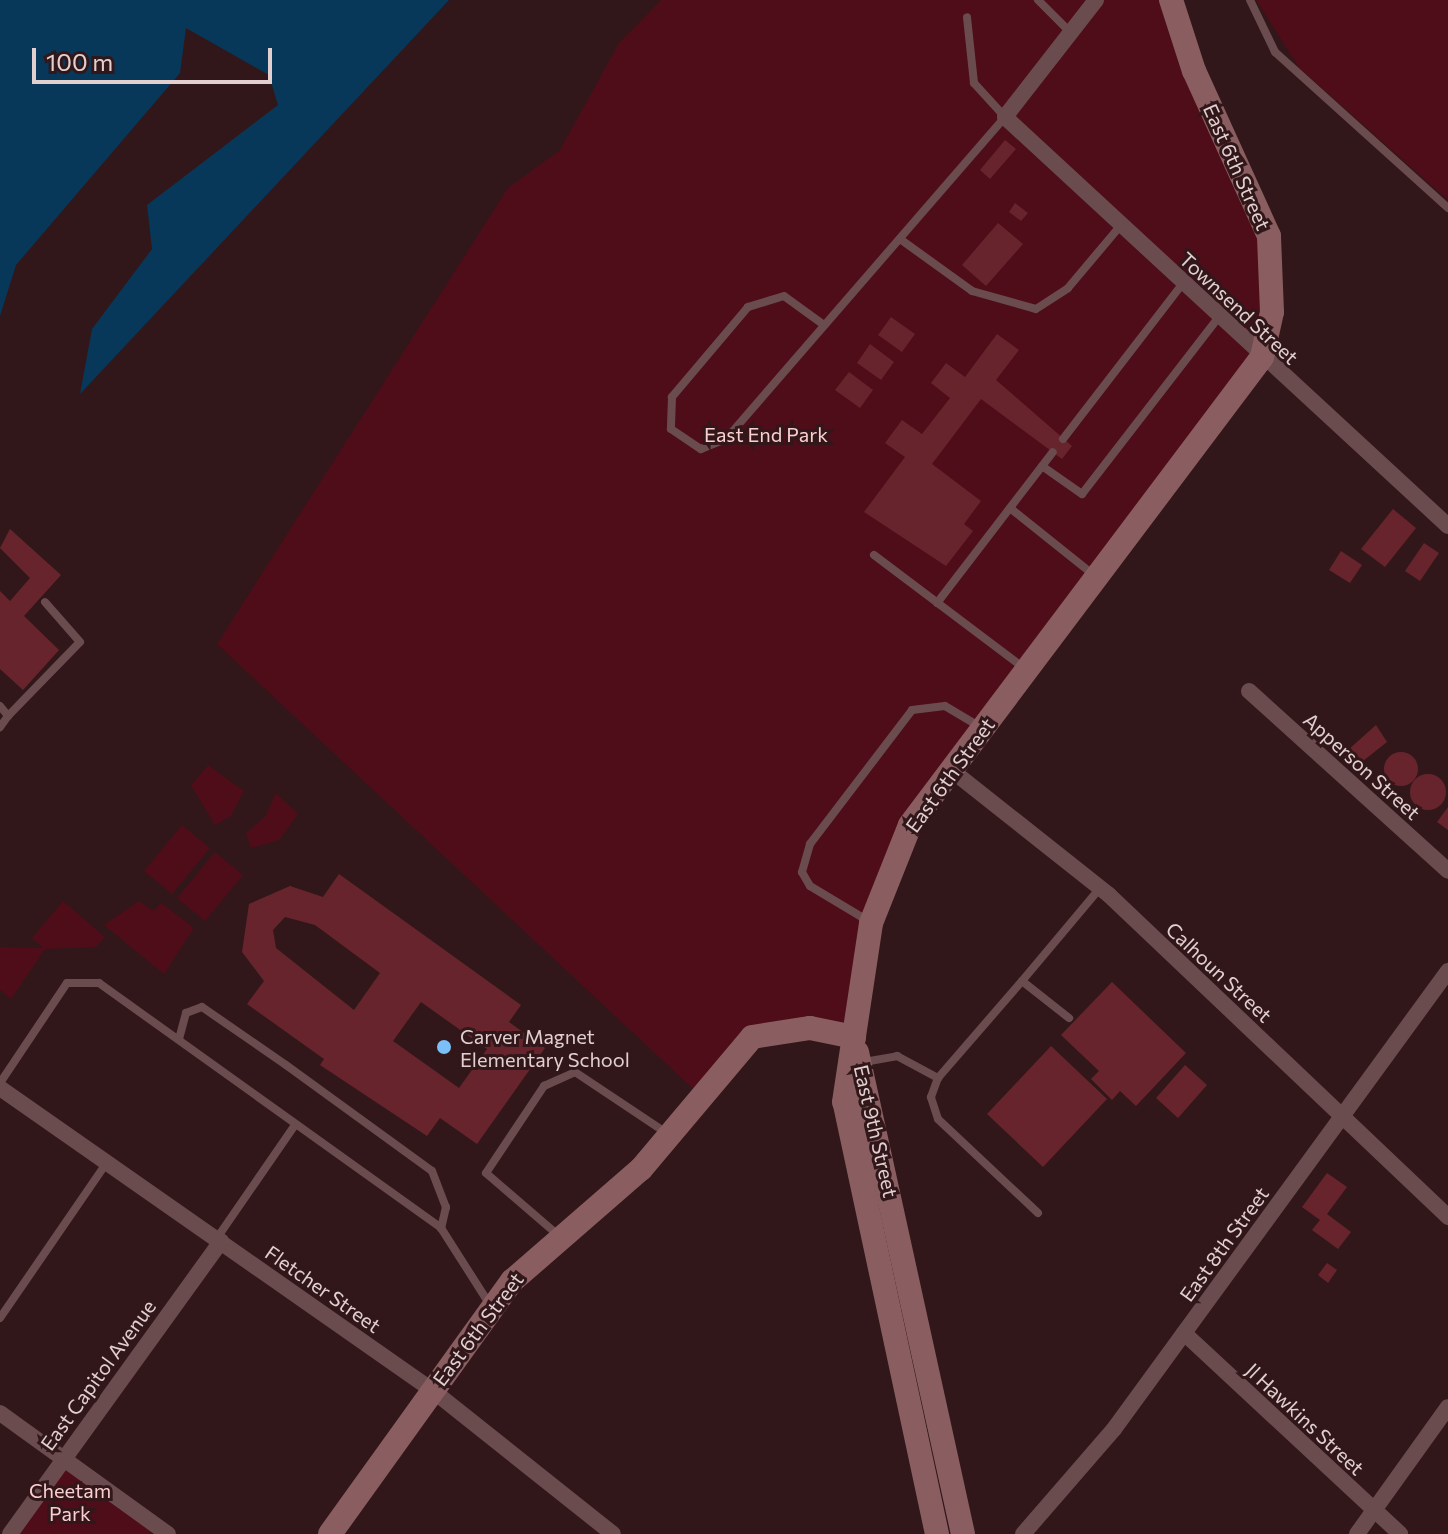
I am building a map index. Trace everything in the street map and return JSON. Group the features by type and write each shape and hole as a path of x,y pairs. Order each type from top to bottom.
{"main road":[{"name":"East 6th Street","path":"330,1534 491,1306 559,1235 672,1137 752,1037 810,1028 854,1037 871,923 910,825 1099,578 1262,357 1272,312 1269,236 1194,71 1171,0"},
{"name":"East 9th Street","path":"854,1037 963,1534"},
{"name":"East 9th Street","path":"854,1037 844,1102 937,1534"}],"street":[{"path":"1005,117 1068,30 1096,0"},
{"name":"Townsend Street","path":"1005,117 1448,526"},
{"name":"Apperson Street","path":"1249,691 1448,871"},
{"name":"Calhoun Street","path":"950,769 1100,888 1448,1217"},
{"name":"East 8th Street","path":"1023,1534 1184,1333 1448,971"},
{"name":"Fletcher Street","path":"0,1085 432,1390 613,1534"},
{"name":"East Capitol Avenue","path":"10,1534 219,1240"},
{"name":"Jl Hawkins Street","path":"1184,1333 1400,1534"},
{"path":"1357,1534 1448,1407"},
{"path":"0,1413 168,1534"}],"lane":[{"path":"1038,0 1068,30"},
{"path":"1250,0 1275,52 1448,208"},
{"path":"824,325 784,296 748,307 672,397 671,429 701,449 726,439 1005,117 974,83 967,17"},
{"path":"900,239 972,291 1036,309 1068,288 1121,225"},
{"path":"1063,439 1183,283"},
{"path":"1042,466 1082,494 1219,317"},
{"path":"937,603 1053,452"},
{"path":"1010,508 1099,578"},
{"path":"874,555 1027,671"},
{"path":"0,727 80,642 45,602"},
{"path":"0,706 8,716"},
{"path":"871,923 810,886 802,872 810,844 912,710 945,706 982,728"},
{"path":"1038,1213 938,1119 931,1097 938,1078 1100,888"},
{"path":"0,1085 59,993 80,979 99,983 441,1228 491,1306"},
{"path":"1022,981 1069,1018"},
{"path":"179,1039 186,1013 202,1007 273,1056 432,1171 446,1207 441,1228"},
{"path":"859,1063 897,1056 938,1078"},
{"path":"559,1235 486,1173 485,1164 544,1086 575,1072 672,1137"},
{"path":"219,1240 295,1125"},
{"path":"0,1318 108,1161"}],"green space":[{"name":"East End Park","path":"661,0 1172,0 1269,236 1262,357 894,864 854,1037 752,1037 704,1099 217,644 508,188 560,150 619,43"},
{"path":"1256,0 1448,0 1448,200 1300,69"},
{"path":"208,765 244,791 231,816 215,825 191,785"},
{"path":"276,793 298,814 279,840 251,848 246,833 265,817"},
{"path":"182,825 210,848 172,894 144,871"},
{"path":"215,852 243,875 205,921 177,898"},
{"path":"63,901 105,937 96,947 45,949 11,999 0,990 0,947 43,948 32,938"},
{"path":"139,901 154,911 161,903 194,928 164,974 104,925"},
{"name":"Cheetam Park","path":"63,1458 155,1524 149,1534 8,1534"}],"water":[{"path":"0,0 449,0 80,394 92,329 152,249 147,205 278,105 269,75 186,28 180,73 16,265 0,316"}],"building":[{"path":"1005,140 1016,149 990,179 980,170"},
{"path":"1015,203 1028,213 1021,221 1009,212"},
{"path":"998,223 1023,244 986,286 962,265"},
{"path":"891,317 915,334 902,352 878,335"},
{"path":"997,334 1019,350 996,380 1072,446 1062,459 981,399 932,464 981,501 964,524 973,531 946,566 864,512 905,457 885,443 902,420 922,434 950,398 931,383 946,363 965,377"},
{"path":"870,344 894,362 881,380 857,363"},
{"path":"849,372 873,390 860,408 835,390"},
{"path":"1393,509 1416,528 1385,567 1361,549"},
{"path":"10,529 61,575 24,616 59,650 23,690 0,669 0,591 10,601 30,578 0,548"},
{"path":"1424,543 1439,553 1420,581 1405,571"},
{"path":"1341,551 1362,565 1350,583 1329,570"},
{"path":"1376,725 1387,742 1358,765 1348,750"},
{"path":"1401,752 1413,757 1418,769 1413,781 1401,786 1389,781 1384,769 1389,757"},
{"path":"1428,774 1441,779 1446,792 1441,805 1428,810 1415,805 1410,792 1415,779"},
{"path":"1448,807 1448,830 1437,822"},
{"path":"339,874 521,1005 509,1022 545,1048 477,1144 440,1118 427,1136 320,1065 324,1059 247,1004 264,981 242,952 249,904 290,886 323,897","holes":["285,917 315,925 380,973 354,1010 276,948 273,930","421,1002 487,1049 459,1088 393,1041"]},
{"path":"1112,982 1186,1053 1136,1106 1120,1091 1112,1100 1091,1079 1099,1071 1061,1035"},
{"path":"1051,1046 1107,1099 1043,1167 987,1114"},
{"path":"1185,1065 1207,1085 1178,1118 1156,1098"},
{"path":"1327,1173 1347,1187 1327,1214 1351,1232 1338,1249 1312,1230 1320,1220 1302,1207"},
{"path":"1327,1263 1337,1270 1328,1283 1318,1275"}],"place":[{"name":"Carver Magnet Elementary School","path":"444,1047"}]}
